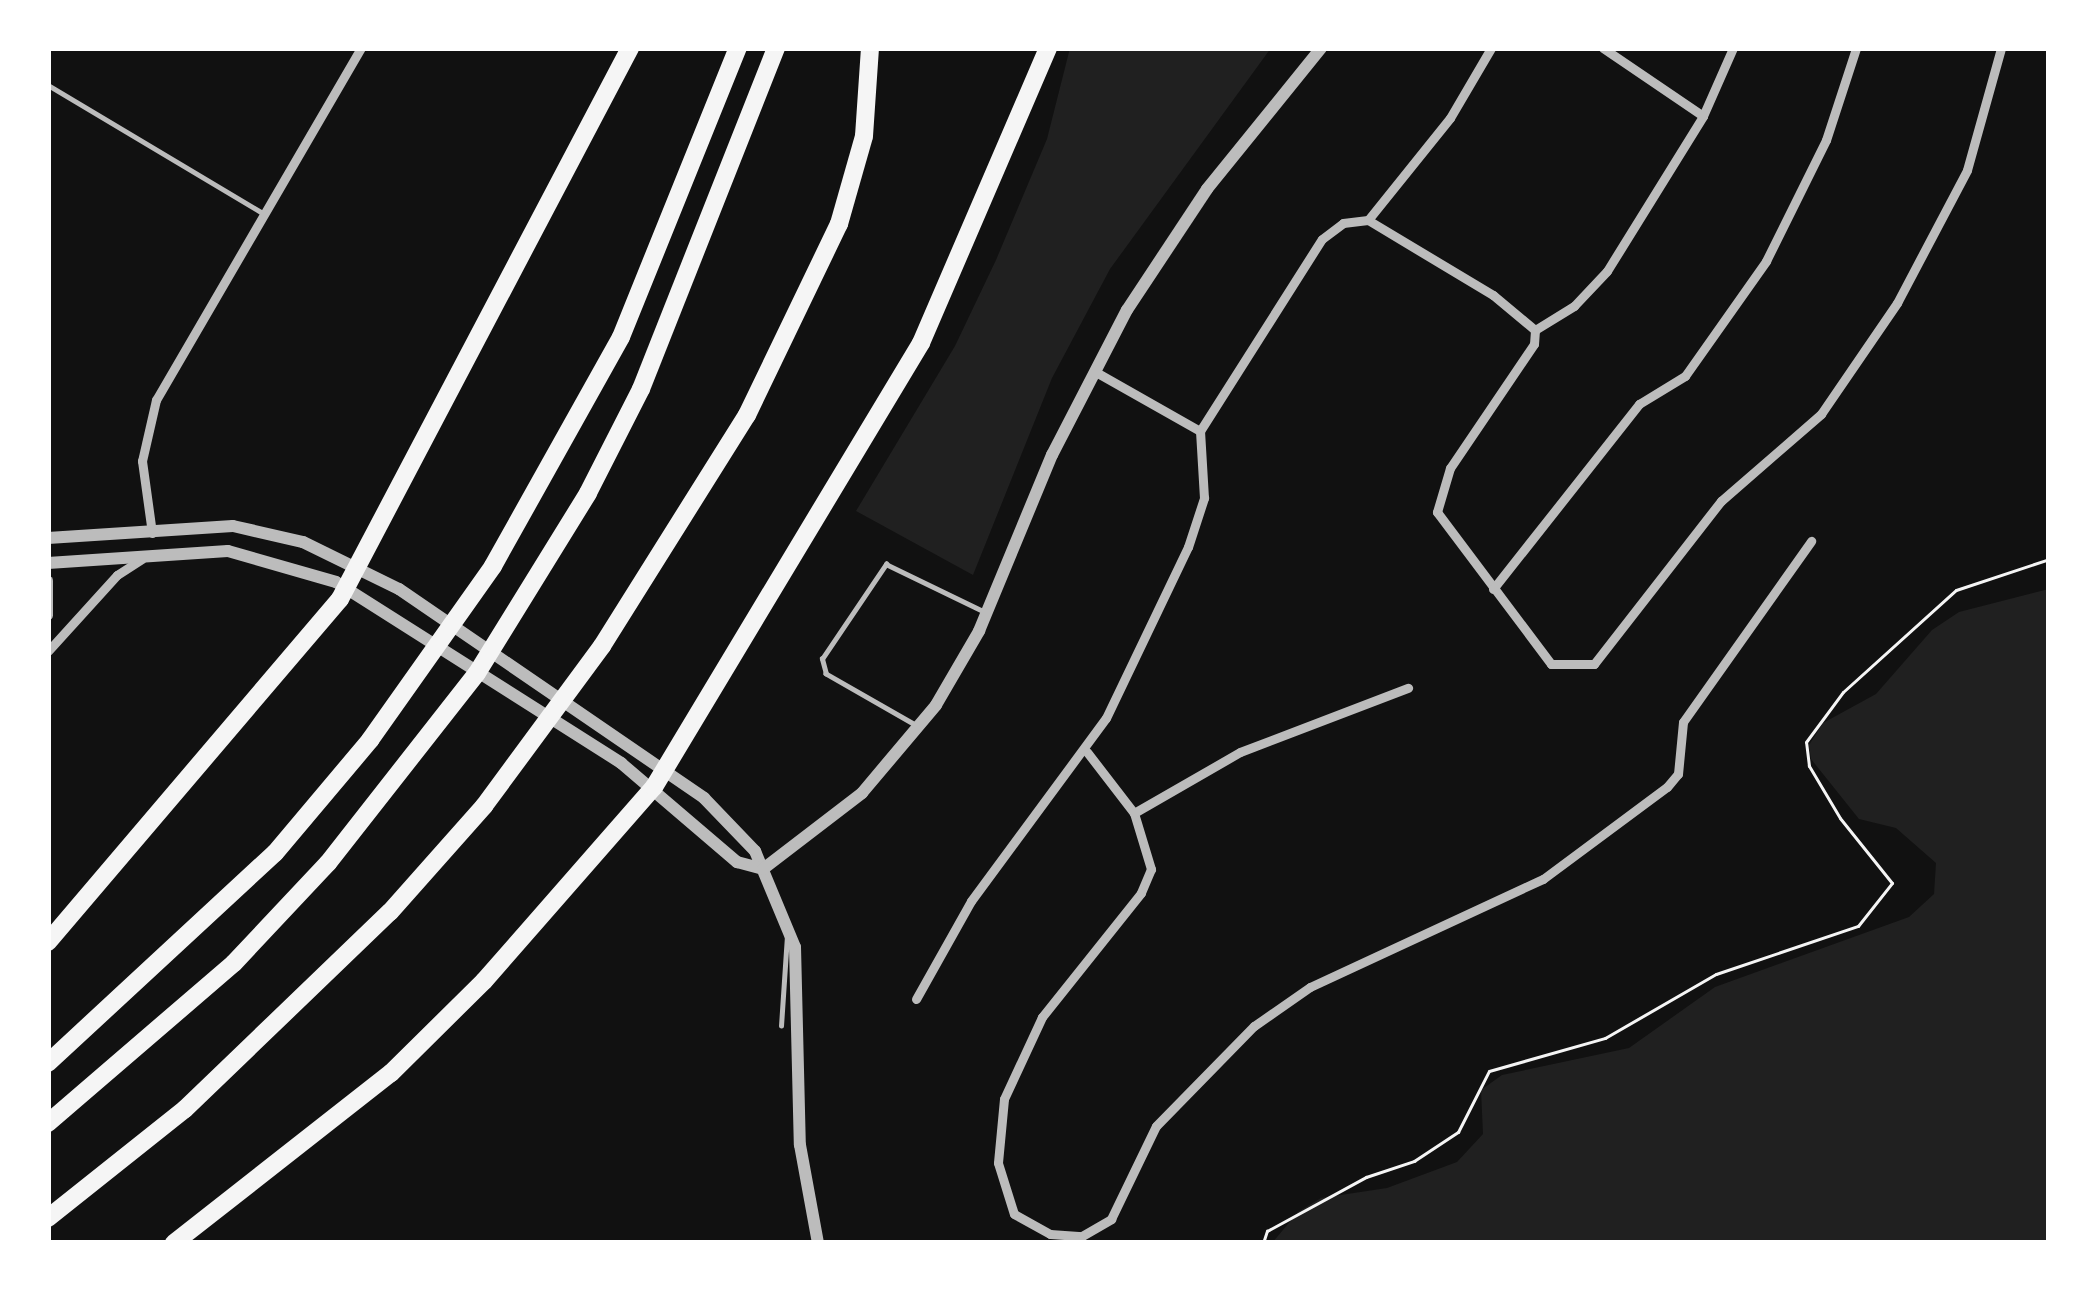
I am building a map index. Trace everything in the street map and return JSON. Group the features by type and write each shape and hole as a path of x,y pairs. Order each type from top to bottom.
{"highway":[{"path":"48,942 290,666 347,587 630,48"},
{"path":"48,1063 228,901 370,740 494,566 621,337 738,48"},
{"path":"48,1123 234,963 417,754 531,592 641,389 776,48"},
{"path":"48,1218 286,1018 484,806 602,646 747,415 838,224 864,136 870,48"},
{"path":"174,1243 391,1073 654,787 921,343 1048,48"}],"street":[{"path":"152,533 142,461 149,417 361,48"},
{"path":"763,869 848,806 919,728 988,614 1094,371 1190,213 1321,48"},
{"path":"1368,220 1450,118 1491,48"},
{"path":"1603,48 1703,116"},
{"path":"1535,330 1574,306 1607,271 1703,116 1733,48"},
{"path":"1493,589 1639,404 1684,376 1766,261 1826,140 1856,48"},
{"path":"1535,330 1534,344 1438,493 1446,531 1551,664 1571,670 1614,648 1721,501 1821,414 1897,303 1967,170 2001,48"},
{"path":"916,999 971,901 1087,752 1188,547 1204,498 1200,431 1322,239 1343,223 1368,220 1508,305 1535,330"},
{"path":"1094,371 1200,431"},
{"path":"48,538 250,527 358,566 667,768 750,844 790,931 801,976 802,1173 818,1243"},
{"path":"1087,752 1134,813 1150,846 1141,892 1042,1017 1004,1099 1004,1195 1014,1214 1050,1234 1082,1236 1111,1219 1156,1126 1280,1007 1345,969 1525,889 1667,787 1678,774 1684,722 1811,541"},
{"path":"48,562 243,552 347,587 654,787 737,862 763,869"},
{"path":"48,651 117,575 144,558"},
{"path":"48,580 48,615"},
{"path":"1134,813 1240,752 1408,688"}],"lane":[{"path":"48,86 263,213"},
{"path":"919,728 826,674 822,659 886,564 988,614"},
{"path":"781,1026 780,953 790,931"}],"path":[{"path":"1263,1243 1267,1231 1366,1177 1414,1162 1458,1132 1489,1071 1605,1038 1716,974 1858,926 1892,883 1840,818 1809,766 1806,742 1843,692 1956,590 2049,559"}],"shaded area":[{"path":"1070,48 1271,48 1110,269 1052,378 973,575 856,511 955,346 996,260 1047,139"},
{"path":"2049,589 2049,1243 1272,1243 1298,1212 1321,1198 1387,1188 1457,1162 1483,1134 1481,1090 1502,1075 1629,1048 1715,987 1909,917 1934,894 1936,863 1896,828 1859,819 1811,759 1809,745 1823,723 1876,694 1932,630 1959,612"}]}
